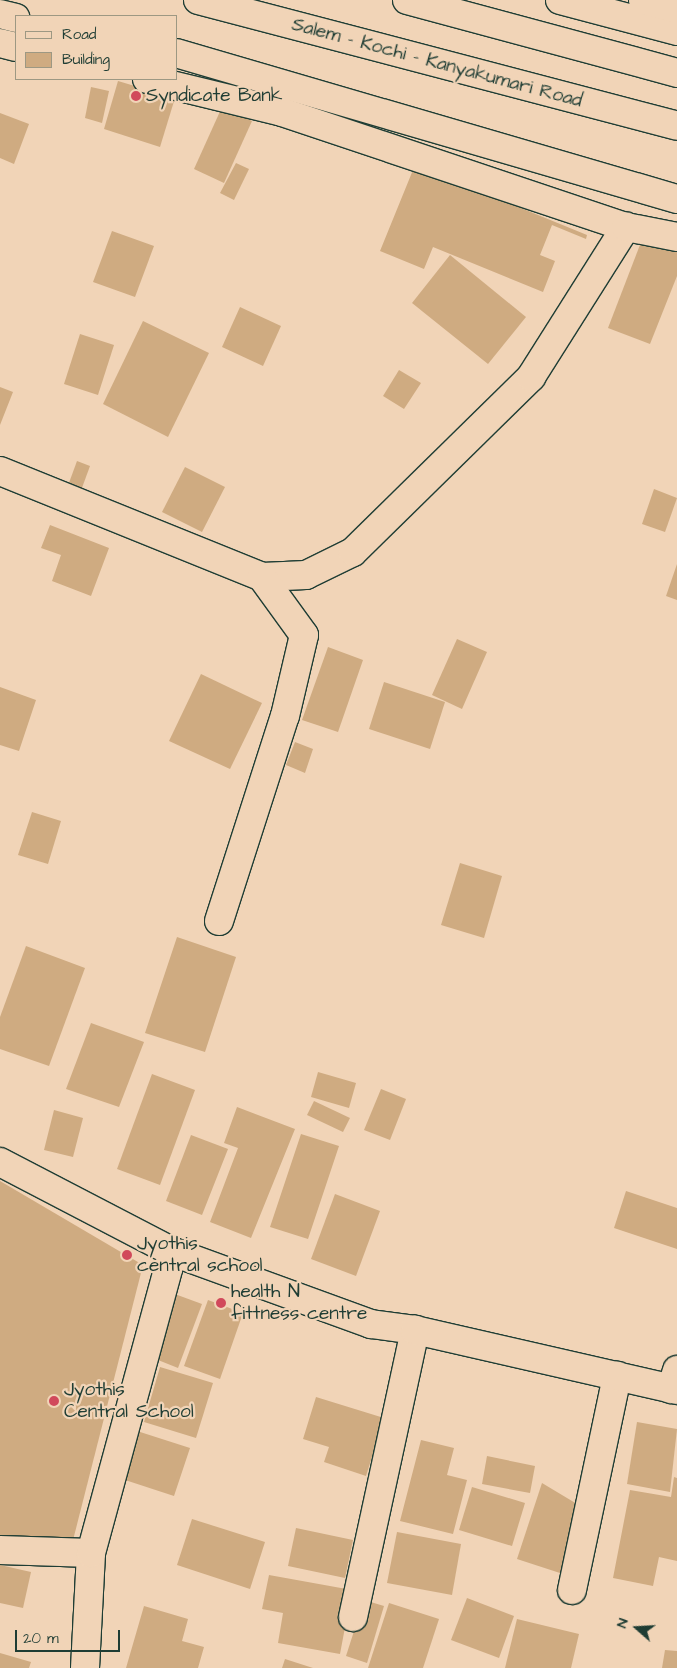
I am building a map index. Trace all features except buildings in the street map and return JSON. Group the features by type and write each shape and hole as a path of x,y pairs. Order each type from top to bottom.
{"main road":[{"name":"Salem - Kochi - Kanyakumari Road","path":"198,0 677,126"},
{"path":"406,0 677,73"},
{"path":"560,0 677,31"},
{"path":"643,0 677,9"},
{"path":"0,14 15,18"},
{"path":"0,43 15,47"},
{"path":"178,53 677,198"},
{"path":"151,80 282,112 626,227 677,237"},
{"path":"0,471 262,576 306,575 352,552 531,377 626,227"},
{"path":"219,921 285,716 304,635 262,576"},
{"path":"0,1162 173,1252 371,1324 415,1330 618,1376 675,1383"},
{"path":"85,1668 91,1553 173,1252"},
{"path":"353,1618 415,1330"},
{"path":"572,1590 618,1376"},
{"path":"0,1550 91,1553"}],"place":[{"name":"Syndicate Bank","path":"136,96"},
{"name":"Jyothis central school","path":"127,1255"},
{"name":"health N fittness centre","path":"221,1303"},
{"name":"Jyothis Central School","path":"54,1401"}]}
